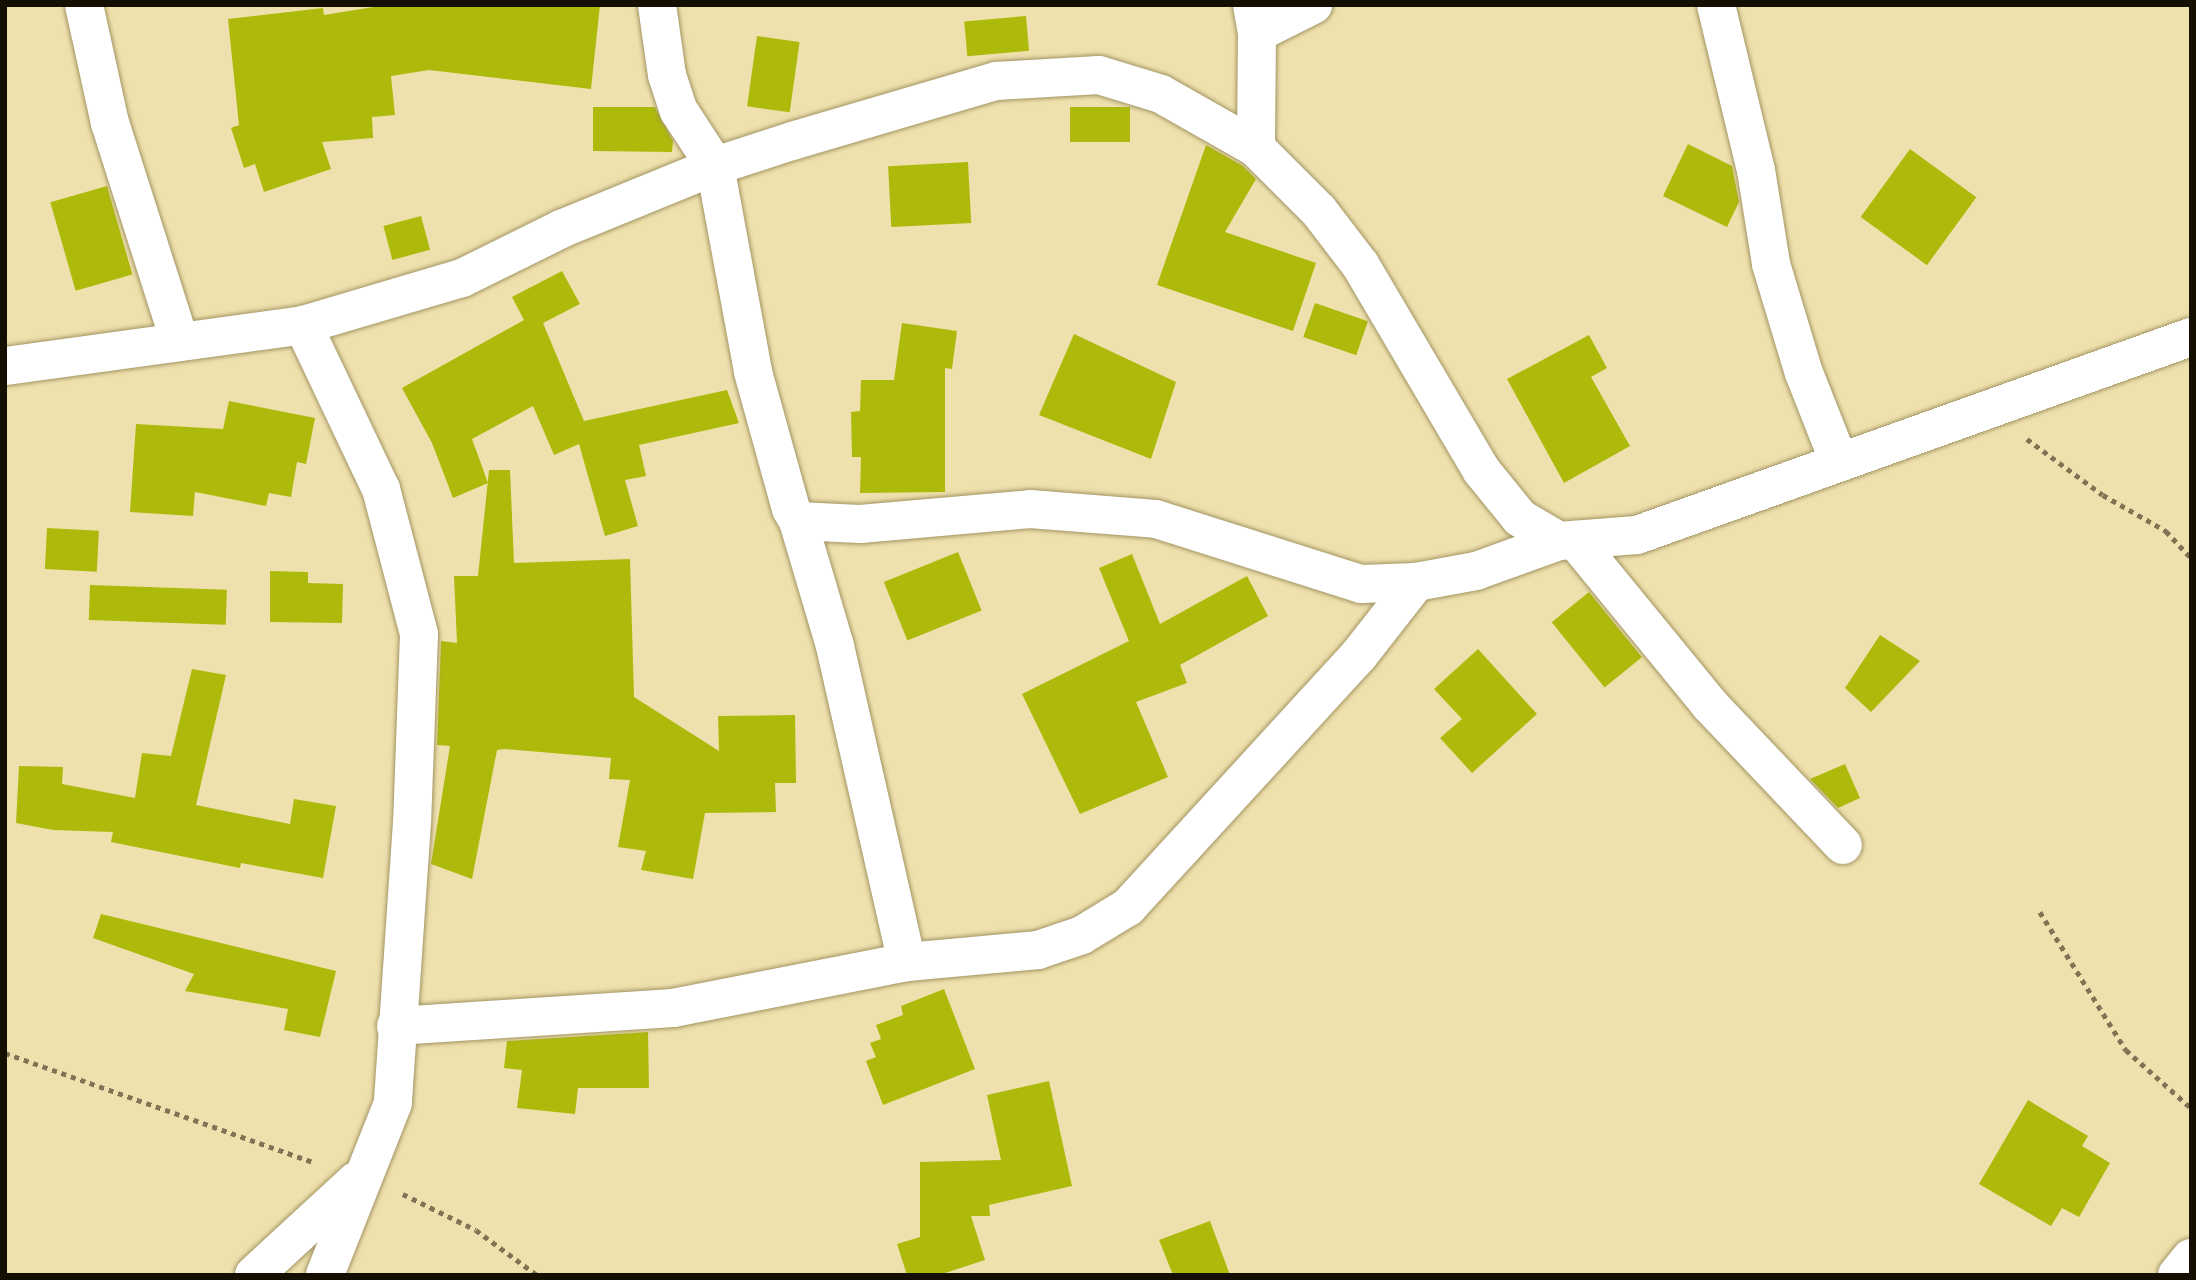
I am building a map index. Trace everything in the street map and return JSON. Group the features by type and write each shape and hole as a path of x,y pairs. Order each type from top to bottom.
{"street":[{"path":"84,5 110,123 179,339"},
{"path":"657,5 667,75 679,111 715,166 753,372 790,509 798,521 835,646 907,962"},
{"path":"1256,148 1254,19 1313,5"},
{"path":"1716,5 1756,170 1771,264 1804,373 1839,462"},
{"path":"5,366 179,339 303,324 462,278 561,229 715,166 996,81 1099,75 1161,94 1256,148 1319,211 1361,266 1481,470 1520,518 1567,541 1710,705 1843,845"},
{"path":"303,324 381,489 419,634 412,822 396,1026 393,1103 362,1174 325,1275"},
{"path":"798,521 860,524 1030,509 1156,519 1361,584 1416,582 1476,570 1567,541 1637,534 2191,337"},
{"path":"396,1026 673,1008 907,962 1038,950 1082,935 1128,907 1359,655 1416,582"},
{"path":"254,1275 310,1228 362,1174"}],"path":[{"path":"1992,409 2048,457 2166,531 2191,558"},
{"path":"2040,912 2126,1049 2191,1108"},
{"path":"5,1054 285,1156 362,1174 476,1230 537,1275"}],"building":[{"path":"386,5 600,5 591,89 429,70 391,76 395,115 372,117 373,138 322,142 331,169 264,192 255,164 244,168 231,128 239,125 228,19 323,8 324,15"},
{"path":"1026,16 1029,51 967,56 964,21"},
{"path":"757,36 800,42 790,112 747,106"},
{"path":"593,107 655,107 673,141 672,152 593,151"},
{"path":"1070,107 1130,107 1130,142 1070,142"},
{"path":"1688,144 1732,166 1739,202 1727,227 1663,196"},
{"path":"1206,145 1243,166 1256,179 1225,232 1316,263 1293,331 1157,285"},
{"path":"1910,149 1976,197 1927,265 1861,217"},
{"path":"968,162 971,223 891,227 888,166"},
{"path":"107,186 132,274 76,291 50,202"},
{"path":"421,216 430,250 392,260 383,226"},
{"path":"562,271 580,304 543,323 584,421 727,390 739,423 639,445 646,476 625,480 638,526 605,536 579,444 554,455 533,406 472,439 488,483 453,498 432,443 402,388 524,320 512,297"},
{"path":"1315,303 1368,321 1356,355 1303,337"},
{"path":"902,323 957,331 952,369 945,368 945,492 860,493 861,457 852,457 851,412 860,411 861,380 894,380"},
{"path":"1074,334 1176,382 1151,459 1039,415"},
{"path":"1589,335 1607,368 1591,377 1630,446 1564,483 1507,379"},
{"path":"229,401 315,418 306,464 297,462 291,497 269,493 266,506 195,492 193,516 130,512 136,424 223,429"},
{"path":"489,470 510,470 514,563 630,559 634,697 719,751 718,716 795,715 796,783 775,783 776,812 705,813 693,879 641,870 646,851 618,847 630,780 609,779 611,758 505,749 497,750 472,879 431,864 450,746 437,745 441,641 457,643 454,576 478,576"},
{"path":"47,528 99,531 97,572 45,569"},
{"path":"958,552 982,610 907,640 884,582"},
{"path":"1132,554 1160,624 1247,576 1268,616 1180,665 1187,683 1136,702 1168,777 1080,814 1022,694 1129,641 1099,568"},
{"path":"270,571 308,572 308,583 343,584 342,623 270,622"},
{"path":"90,585 227,590 226,625 89,620"},
{"path":"1589,592 1642,657 1605,687 1552,622"},
{"path":"1880,635 1920,661 1871,712 1845,688"},
{"path":"1478,649 1537,714 1472,773 1440,738 1462,719 1434,689"},
{"path":"192,669 226,675 196,805 290,824 294,799 336,806 323,878 241,863 240,868 111,842 113,832 53,830 16,823 19,766 63,767 62,784 135,798 142,753 171,756"},
{"path":"1845,764 1860,798 1838,808 1810,779"},
{"path":"101,914 336,971 320,1037 284,1030 288,1009 185,991 194,974 93,938"},
{"path":"944,989 975,1069 883,1105 866,1061 876,1057 870,1043 881,1039 876,1025 903,1015 901,1006"},
{"path":"648,1032 649,1088 578,1088 575,1114 517,1108 522,1070 504,1068 507,1041"},
{"path":"1049,1081 1072,1186 989,1205 990,1216 971,1216 985,1260 939,1275 907,1275 897,1244 920,1237 920,1162 1001,1160 987,1095"},
{"path":"2028,1100 2088,1136 2082,1146 2110,1163 2079,1217 2062,1208 2051,1226 1979,1184"},
{"path":"1210,1221 1230,1275 1173,1275 1159,1240"}]}
